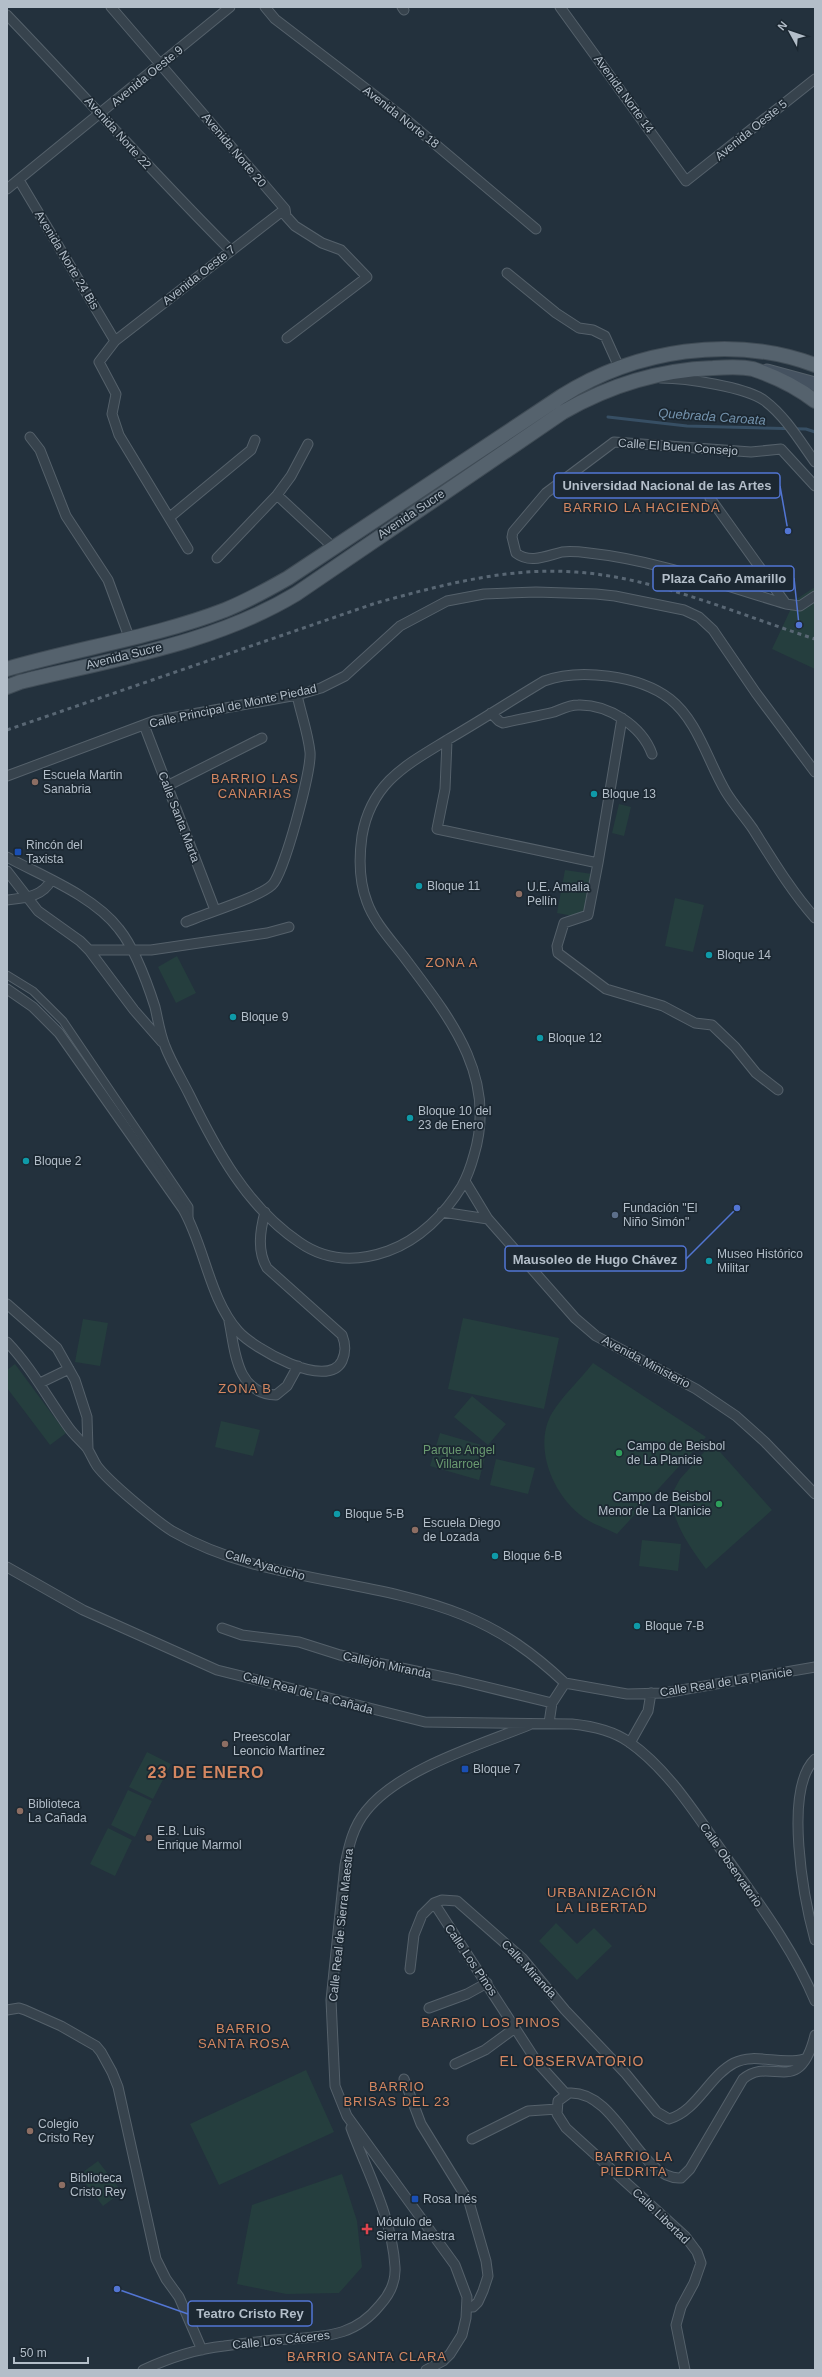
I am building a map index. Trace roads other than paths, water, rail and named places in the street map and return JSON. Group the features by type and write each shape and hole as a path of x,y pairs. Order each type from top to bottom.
{"main road":[{"name":"Avenida Sucre","path":"7,669 186,623 241,603 288,578 562,396 584,383 619,367 653,357 685,352 738,350 792,358 815,366"},
{"name":"Avenida Sucre","path":"7,687 20,682 227,628 264,611 296,594 563,412 600,393 634,380 691,369 752,369 787,375 815,384"},
{"path":"752,369 795,388 815,401"}],"street":[{"name":"Avenida Norte 20","path":"111,7 285,209 286,216 295,226 322,244 341,250 367,276 287,338"},
{"name":"Avenida Oeste 9","path":"7,189 100,113 162,65 230,7"},
{"name":"Avenida Norte 18","path":"265,7 274,19 403,117 536,229"},
{"name":"Avenida Norte 14","path":"560,7 686,181"},
{"name":"Avenida Norte 22","path":"7,15 170,189 230,250"},
{"name":"Avenida Oeste 5","path":"686,181 815,79"},
{"name":"Avenida Norte 24 Bis","path":"19,180 115,341"},
{"name":"Avenida Oeste 7","path":"170,517 135,464 112,421 112,412 116,394 99,362 115,341 230,250 285,209"},
{"path":"507,273 550,308 579,328 593,330 605,336 619,367"},
{"path":"634,380 664,378 737,389 764,399 778,413 813,459"},
{"path":"30,437 40,450 66,516 108,580 129,637"},
{"path":"188,549 170,517 250,450 255,440"},
{"name":"Calle El Buen Consejo","path":"786,604 668,569 606,555 563,552 546,557 526,558 516,553 512,537 513,532 546,493 614,442 751,452 781,450 815,486"},
{"path":"217,558 277,495 291,476 308,444"},
{"path":"277,495 334,548"},
{"path":"710,498 786,604 800,606 815,596"},
{"name":"Calle Principal de Monte Piedad","path":"7,776 144,725 162,720 297,695 321,688 345,676 400,626 447,601 502,593 602,594 684,610 699,616 707,623 756,693 815,772"},
{"path":"7,857 51,880 104,913 119,929 144,975 164,1045 211,1142 241,1186 286,1232 308,1248 324,1254 349,1259 368,1257 397,1248 430,1226 465,1181 478,1143 480,1127 480,1105 474,1073 464,1045 448,1018 367,904 361,874 363,834 374,802 384,786 406,764 447,741 544,681 556,677 582,674 616,678 645,687 669,698 685,716 726,792 800,900 815,918"},
{"path":"186,922 245,899 272,885 282,865 310,767 310,752 297,695"},
{"path":"491,713 499,722 503,723 568,706 586,705 622,718 644,738 652,754"},
{"path":"622,718 588,915 564,923 557,946 558,953 606,989 663,1006 695,1023 712,1025 735,1047 756,1073 778,1090"},
{"name":"Calle Santa Marta","path":"144,725 215,910"},
{"path":"167,786 262,738"},
{"path":"447,741 446,789 437,829 598,863"},
{"path":"7,871 38,911 75,937 89,950 134,1010 164,1045"},
{"path":"7,900 27,897 41,892 51,880"},
{"path":"89,950 151,950 267,934 289,926"},
{"path":"7,975 33,991 63,1021 190,1207 189,1219"},
{"path":"7,989 33,1007 59,1032 189,1219 228,1316 240,1372 245,1382 255,1388 276,1395 286,1386 298,1366"},
{"name":"Avenida Ministerio","path":"465,1181 488,1218 505,1236 562,1306 584,1326 606,1341 696,1389 731,1412 758,1436 815,1494"},
{"path":"228,1316 248,1340 269,1354 298,1366 316,1372 327,1372 334,1370 344,1357 345,1342 342,1335 267,1268 262,1260 260,1250 261,1227 265,1212"},
{"path":"442,1212 488,1218"},
{"path":"7,1304 52,1342 69,1369 80,1391 87,1417 88,1449"},
{"name":"Calle Ayacucho","path":"7,1342 40,1383 68,1427 88,1449 98,1467 163,1525 182,1536 250,1564 300,1576 405,1597 463,1615 503,1635 528,1650 565,1684"},
{"path":"40,1383 69,1369"},
{"name":"Calle Real de La Cañada","path":"7,1567 83,1610 217,1670 425,1722 548,1723 590,1726 618,1735 630,1742"},
{"name":"Callejón Miranda","path":"222,1628 242,1635 300,1642 340,1655 420,1671 552,1703"},
{"name":"Calle Real de La Planicie","path":"565,1684 616,1693 664,1693 815,1668"},
{"path":"548,1723 552,1703 565,1684"},
{"path":"630,1742 648,1711 651,1693"},
{"name":"Calle Real de Sierra Maestra","path":"426,2370 443,2361 462,2335 467,2307 465,2291 455,2264 347,2116 336,2086 331,2000 345,1864 354,1830 374,1802 409,1776 534,1723"},
{"name":"Calle Observatorio","path":"630,1742 660,1770 685,1800 770,1920 800,1968 815,2001"},
{"path":"815,1759 804,1774 800,1784 798,1823 804,1895 815,1940"},
{"name":"Calle Miranda","path":"434,1903 442,1900 457,1902 503,1940 539,1977 565,2010 664,2117 668,2119 680,2114 726,2069 740,2060 783,2062 804,2059"},
{"path":"410,1969 417,1924 426,1909 434,1903"},
{"name":"Calle Los Pinos","path":"434,1903 537,2062 566,2094"},
{"path":"428,2008 467,1994 486,1983"},
{"path":"7,2010 19,2008 25,2010 86,2040 101,2052 118,2087 156,2259 166,2279 179,2297 202,2350"},
{"path":"455,2064 486,2050 516,2028"},
{"path":"472,2139 528,2111 557,2109 558,2101 566,2094 577,2092 593,2098 605,2109 653,2164 670,2177 681,2178 693,2165 743,2079 756,2070 789,2073 799,2068 810,2049 815,2035"},
{"path":"404,2079 421,2124 469,2202 486,2261 488,2276 483,2291 473,2307 467,2307"},
{"name":"Calle Libertad","path":"557,2109 560,2120 566,2128 685,2236 697,2252 701,2263 681,2307 676,2325 685,2370"},
{"name":"Calle Los Cáceres","path":"143,2370 163,2360 224,2346 330,2336 349,2330 364,2322 391,2293 395,2268 389,2227 347,2116"}],"waterway":[{"name":"Quebrada Caroata","path":"608,417 687,426 806,429 815,432"}],"railway":[{"path":"7,730 376,603 450,584 525,572 576,572 637,581 697,598 815,639"}],"place":[{"name":"Universidad Nacional de las Artes","path":"788,531"},
{"name":"Plaza Caño Amarillo","path":"799,625"},
{"name":"Escuela Martin Sanabria","path":"35,782"},
{"name":"Bloque 13","path":"594,794"},
{"name":"Rincón del Taxista","path":"18,852"},
{"name":"Bloque 11","path":"419,886"},
{"name":"U.E. Amalia Pellín","path":"519,894"},
{"name":"Bloque 14","path":"709,955"},
{"name":"Bloque 9","path":"233,1017"},
{"name":"Bloque 12","path":"540,1038"},
{"name":"Bloque 10 del 23 de Enero","path":"410,1118"},
{"name":"Bloque 2","path":"26,1161"},
{"name":"Mausoleo de Hugo Chávez","path":"737,1208"},
{"name":"Fundación \"El Niño Simón\"","path":"615,1215"},
{"name":"Museo Histórico Militar","path":"709,1261"},
{"name":"Campo de Beisbol de La Planicie","path":"619,1453"},
{"name":"Campo de Beisbol Menor de La Planicie","path":"719,1504"},
{"name":"Bloque 5-B","path":"337,1514"},
{"name":"Escuela Diego de Lozada","path":"415,1530"},
{"name":"Bloque 6-B","path":"495,1556"},
{"name":"Bloque 7-B","path":"637,1626"},
{"name":"Preescolar Leoncio Martínez","path":"225,1744"},
{"name":"Bloque 7","path":"465,1769"},
{"name":"Biblioteca La Cañada","path":"20,1811"},
{"name":"E.B. Luis Enrique Marmol","path":"149,1838"},
{"name":"Colegio Cristo Rey","path":"30,2131"},
{"name":"Biblioteca Cristo Rey","path":"62,2185"},
{"name":"Rosa Inés","path":"415,2199"},
{"name":"Módulo de Sierra Maestra","path":"367,2229"},
{"name":"Teatro Cristo Rey","path":"117,2289"}],"district":[{"name":"BARRIO LA HACIENDA","path":"642,507"},
{"name":"BARRIO LAS CANARIAS","path":"255,786"},
{"name":"ZONA A","path":"452,962"},
{"name":"ZONA B","path":"245,1388"},
{"name":"23 DE ENERO","path":"206,1772"},
{"name":"URBANIZACIÓN LA LIBERTAD","path":"602,1900"},
{"name":"BARRIO LOS PINOS","path":"491,2022"},
{"name":"BARRIO SANTA ROSA","path":"244,2036"},
{"name":"EL OBSERVATORIO","path":"572,2061"},
{"name":"BARRIO BRISAS DEL 23","path":"397,2094"},
{"name":"BARRIO LA PIEDRITA","path":"634,2164"},
{"name":"BARRIO SANTA CLARA","path":"367,2356"}],"park label":[{"name":"Parque Angel Villarroel","path":"459,1457"}]}
